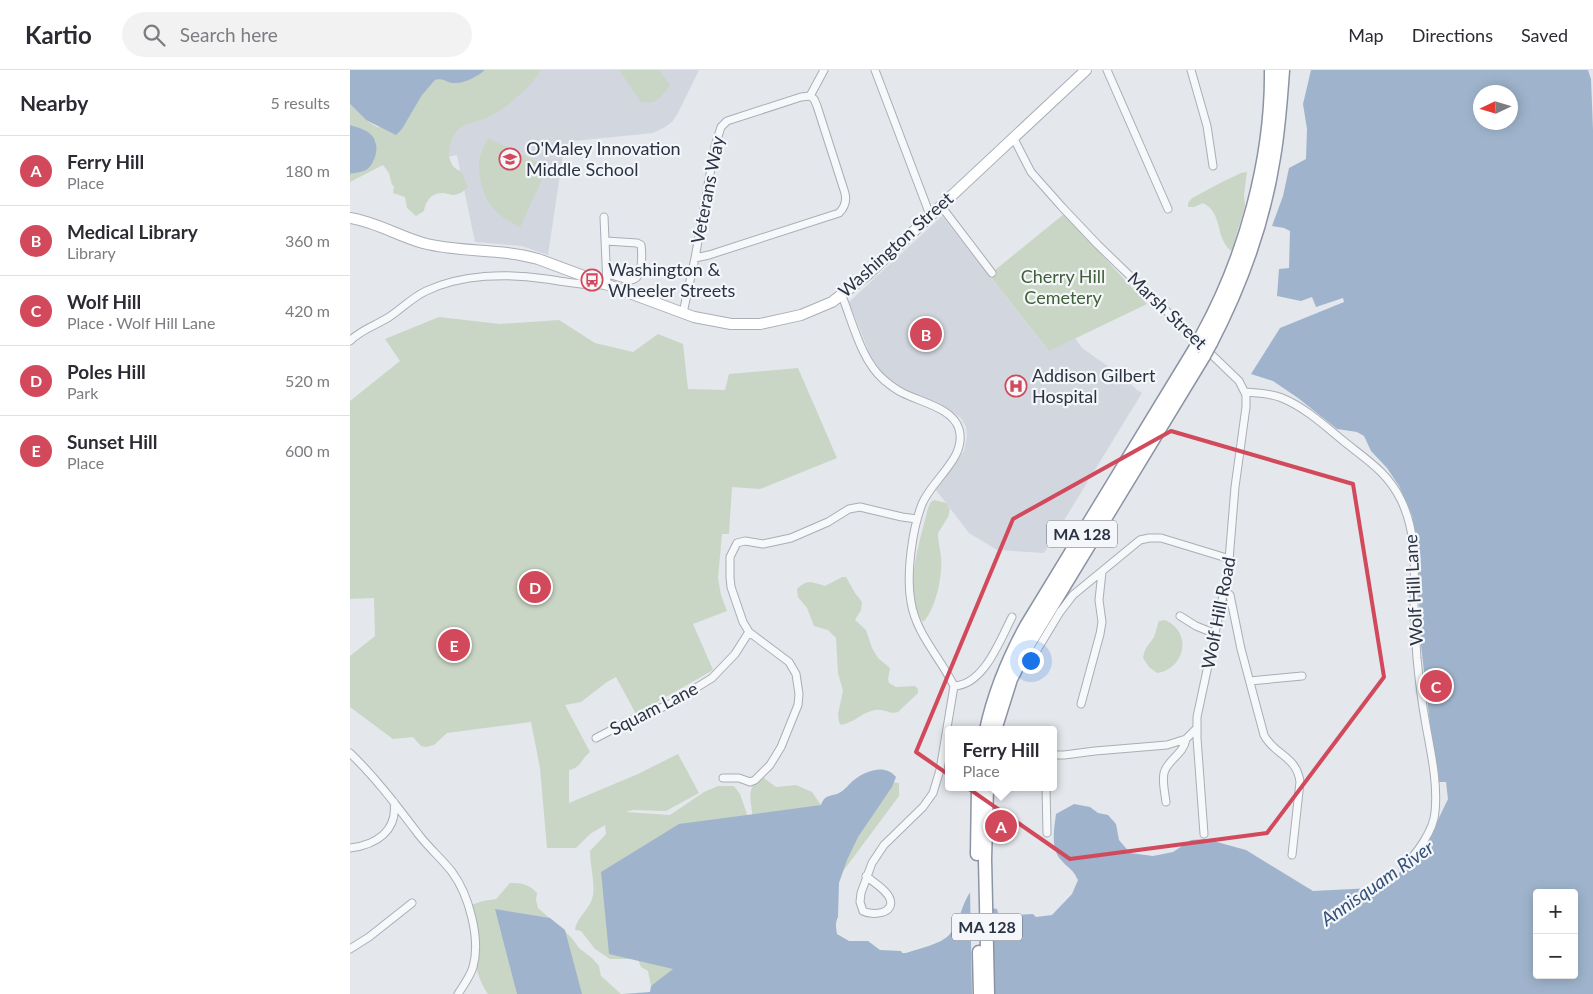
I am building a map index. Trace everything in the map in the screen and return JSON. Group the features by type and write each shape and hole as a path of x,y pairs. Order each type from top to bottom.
{"highway":[{"name":"MA 128","path":"996,726 1011,679 1029,644 1206,339 1242,245 1254,202 1266,138 1271,70"},
{"name":"MA 128","path":"1206,339 1241,277 1263,210 1274,158 1283,70"},
{"name":"MA 128","path":"987,726 1001,678 1015,646 1200,352"},
{"name":"MA 128","path":"978,791 988,994"},
{"name":"MA 128","path":"980,994 981,859 987,791"}],"main road":[{"name":"Washington Street","path":"350,218 372,223 423,242 443,246 520,254 694,317 731,324 760,324 800,315 842,296 867,275 1012,137 1086,70"}],"street":[{"path":"683,313 695,258 710,255 839,213 842,210 846,195 817,106 814,99 810,96 824,70"},
{"path":"875,70 930,216"},
{"path":"1107,70 1168,209"},
{"path":"1191,70 1207,126 1213,166"},
{"name":"Veterans Way","path":"695,258 714,154 721,127 727,121 801,96 810,96"},
{"name":"Marsh Street","path":"1012,137 1026,164 1047,191 1098,245 1239,381 1245,392"},
{"path":"941,206 992,273"},
{"path":"350,341 391,316 426,291 442,284 464,279 518,276 590,286 607,285 604,217"},
{"path":"606,241 637,243 641,245 642,255 638,278 633,280 607,274"},
{"path":"842,296 866,355 878,374 900,392 945,412 957,424 960,435 960,448 954,459 931,487 917,519 909,573 910,601 913,614 954,686 947,726"},
{"name":"Wolf Hill Road","path":"1204,834 1197,728 1198,708 1216,634 1230,559 1235,487 1246,407 1245,392"},
{"name":"Wolf Hill Lane","path":"1245,392 1274,395 1286,399 1304,410 1363,455 1384,474 1397,493 1405,510 1413,536 1417,656 1434,772 1436,809 1434,818 1420,848 1402,866"},
{"path":"723,778 739,778 750,782 755,780 778,754 798,705 798,686 792,665 749,632 743,622 732,587 730,557 737,542 769,543 791,538 828,522 849,509 860,507 917,519"},
{"path":"1034,655 1068,600 1133,545 1149,538 1174,541 1230,559"},
{"path":"1081,704 1102,627 1099,600 1102,572"},
{"path":"1225,591 1231,600 1261,729 1265,738 1294,765 1300,778 1292,856"},
{"path":"1180,616 1196,626 1216,634"},
{"path":"954,686 960,686 973,680 983,670 1012,617"},
{"name":"Squam Lane","path":"596,738 629,721 670,704 705,683 720,671 735,654 749,632"},
{"path":"1250,681 1302,676"},
{"path":"1166,802 1164,770 1180,752 1186,739 1197,728"},
{"path":"1057,755 1159,746 1186,739"},
{"path":"866,876 889,896 890,904 883,913 870,914 863,911 860,902 866,876 884,845 923,807 933,794 940,770 945,740"},
{"path":"350,753 376,778 423,840 452,873 468,904 475,938 475,954 473,968 458,994"},
{"path":"1046,791 1047,833"},
{"path":"350,848 371,842 388,830 394,821 394,802"},
{"path":"350,949 412,903"}],"highlighted area":[{"path":"1171,431 1353,484 1384,677 1267,833 1070,859 916,752 1013,519"}],"shaded area":[{"name":"O'Maley Innovation Middle School","path":"389,70 699,70 678,113 672,122 665,127 653,133 573,141 565,145 548,255 522,246 475,242 457,155 411,163"},
{"name":"Addison Gilbert Hospital","path":"942,216 1048,350 1075,338 1082,348 1142,393 1044,553 997,550 969,533 936,490 964,451 967,436 966,427 961,418 945,407 913,394 892,382 881,371 870,355 849,302"}],"green space":[{"path":"485,70 541,70 531,84 507,106 490,116 462,127 456,132 449,148 449,154 452,165 461,171 468,187 465,190 454,195 438,193 432,196 427,201 424,211 416,216 407,208 405,197 393,193 394,186 392,185 389,173 383,165 350,182 350,174 366,170 376,142 365,130 350,125 350,104 366,120 377,127 402,129 422,95 435,80 446,79 452,83 468,80"},
{"path":"619,70 659,70 670,85 662,96 655,101 641,102"},
{"path":"488,138 543,165 546,171 520,227 497,213 484,194 479,161"},
{"path":"1247,172 1244,195 1245,206 1232,250 1230,250 1222,238 1214,213 1209,207 1203,203 1194,207 1188,207 1188,203 1192,198 1224,181"},
{"name":"Cherry Hill Cemetery","path":"1064,214 1147,304 1049,351 989,275"},
{"path":"439,317 500,324 559,320 595,343 633,352 658,334 683,344 688,389 725,390 729,374 798,368 837,458 760,489 732,487 729,534 722,534 718,578 721,595 727,611 693,624 713,670 636,714 616,677 581,702 565,705 590,752 579,765 569,770 569,803 638,774 678,754 699,793 666,811 633,810 626,812 670,815 704,792 718,786 734,786 740,794 751,826 750,797 753,785 757,779 764,778 776,787 796,785 812,792 821,805 819,807 893,782 899,783 899,796 838,878 651,986 648,971 641,967 638,959 610,959 595,949 581,931 575,930 578,921 592,900 593,885 590,851 606,834 605,825 590,834 576,848 547,848 540,768 531,722 447,733 434,745 426,747 421,746 413,737 393,739 350,707 350,656 375,636 374,598 350,599 350,401 400,361 385,339"},
{"path":"934,500 946,503 950,509 948,517 938,533 941,564 938,591 932,609 923,622 917,611 913,582 921,535 928,508"},
{"path":"842,577 846,577 862,602 861,610 855,620 866,630 872,648 878,658 890,668 889,683 896,687 915,686 918,689 918,693 898,712 875,710 841,725 838,714 843,691 838,673 836,638 828,630 814,626 807,608 798,597 797,589 810,582 825,586"},
{"path":"1165,620 1180,633 1182,650 1174,665 1167,670 1157,673 1149,667 1143,658 1159,621"},
{"path":"510,883 525,885 537,893 538,908 592,958 599,966 601,976 621,994 488,994 482,984 475,962 471,905 496,899"}],"water":[{"path":"350,70 485,70 475,77 462,82 454,83 440,79 435,80 422,95 402,129 396,135 366,120 350,104"},
{"path":"1311,70 1588,70 1591,79 1593,130 1593,994 623,994 650,992 651,986 673,969 609,954 601,872 679,824 821,805 826,797 839,793 869,771 886,770 896,777 892,787 858,837 847,860 839,883 836,925 837,934 849,941 868,941 880,950 906,953 930,946 946,938 953,930 971,891 971,906 997,909 999,916 1033,914 1036,917 1052,915 1072,894 1078,880 1058,856 1054,845 1056,814 1074,804 1090,807 1098,813 1108,815 1116,824 1119,840 1130,853 1153,856 1173,852 1191,840 1206,839 1246,850 1313,891 1372,888 1394,874 1394,879 1398,876 1401,869 1412,864 1420,857 1448,799 1446,782 1439,782 1431,732 1420,637 1418,550 1412,515 1399,486 1387,468 1371,451 1364,436 1357,432 1337,429 1273,381 1251,374 1280,328 1344,302 1343,298 1316,307 1312,297 1301,301 1277,296 1279,269 1289,268 1290,231 1272,226 1283,196 1289,168 1306,159 1307,129 1303,104"},
{"path":"350,125 370,133 375,141 376,153 370,167 364,171 350,174"},
{"path":"495,909 550,918 565,930 582,994 517,994"}],"pier":[{"path":"970,889 973,891 974,903 992,906 994,994 972,994"}],"place":[{"name":"O'Maley Innovation Middle School","path":"510,159"},
{"name":"Washington & Wheeler Streets","path":"592,280"},
{"name":"Medical Library","path":"926,334"},
{"name":"Addison Gilbert Hospital","path":"1016,386"},
{"name":"Poles Hill","path":"535,587"},
{"name":"Sunset Hill","path":"454,645"},
{"name":"Wolf Hill","path":"1436,686"},
{"name":"Ferry Hill","path":"1001,826"}],"water label":[{"name":"Annisquam River","path":"1377,883"}]}
